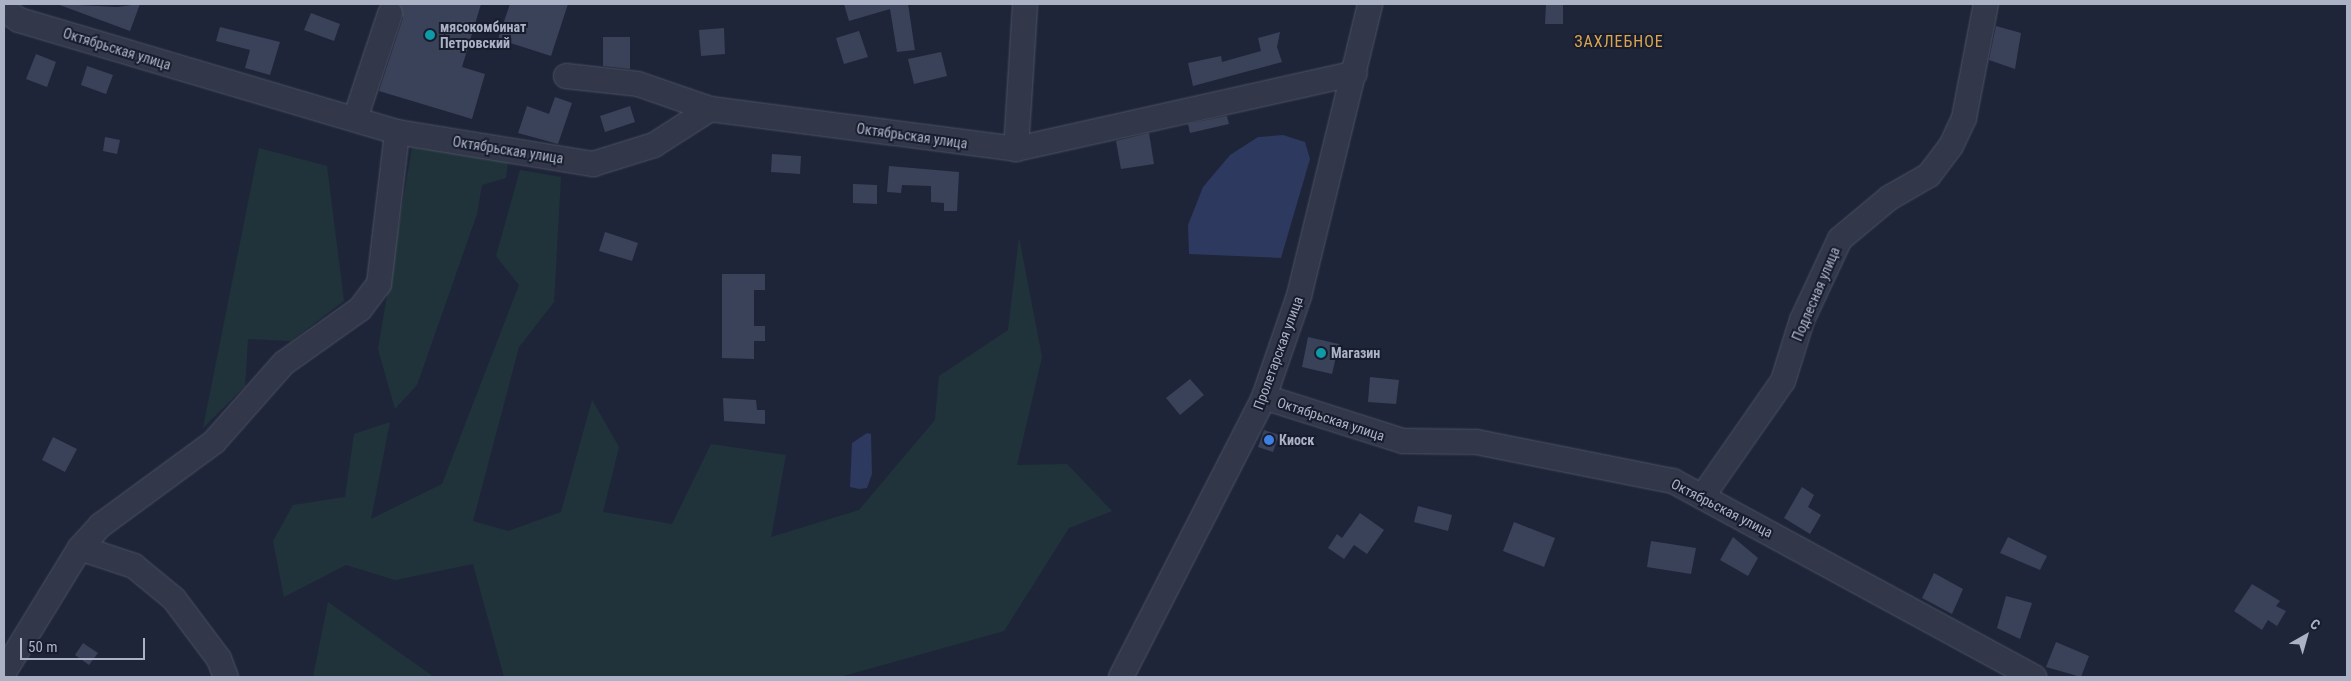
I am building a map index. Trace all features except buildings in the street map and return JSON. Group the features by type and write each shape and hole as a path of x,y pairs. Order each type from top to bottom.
{"street":[{"path":"1016,149 1025,4"},
{"name":"Пролетарская улица","path":"1121,677 1264,397 1299,296 1355,73 1370,4"},
{"name":"Подлесная улица","path":"1702,497 1783,381 1802,320 1840,239 1889,198 1930,175 1951,146 1964,118 1986,4"},
{"name":"Октябрьская улица","path":"16,11 397,132 593,164 654,146 710,109 1016,149 1355,73"},
{"path":"355,119 390,14"},
{"path":"566,76 638,84 710,109"},
{"path":"4,672 80,548 100,525 214,442 284,363 360,309 379,284 397,132"},
{"name":"Октябрьская улица","path":"1264,397 1403,441 1477,442 1673,481 2034,677"},
{"path":"80,548 134,566 174,599 219,659 226,677"}],"shaded area":[{"path":"412,147 508,160 506,178 482,185 477,214 417,385 395,409 378,349"},
{"path":"259,148 327,166 344,301 291,341 248,339 245,386 203,428"},
{"path":"520,170 561,177 554,302 519,347 473,521 508,531 561,512 592,400 619,447 603,512 672,524 711,444 786,455 771,537 859,510 935,420 939,376 1008,330 1019,237 1042,357 1017,465 1067,464 1112,511 1069,528 1004,631 840,677 504,677 473,564 395,580 346,565 284,597 273,541 293,505 345,497 354,434 390,422 371,519 442,484 519,285 496,256"},
{"path":"328,602 434,677 313,677"}],"water":[{"path":"1283,135 1305,142 1310,159 1281,258 1189,254 1188,225 1203,187 1230,155 1258,137"},
{"path":"867,433 871,434 872,474 867,488 850,487 852,443"}],"place":[{"name":"мясокомбинат Петровский","path":"430,35"},
{"name":"Магазин","path":"1321,353"},
{"name":"Киоск","path":"1269,440"}],"district":[{"name":"ЗАХЛЕБНОЕ","path":"1619,42"}]}
